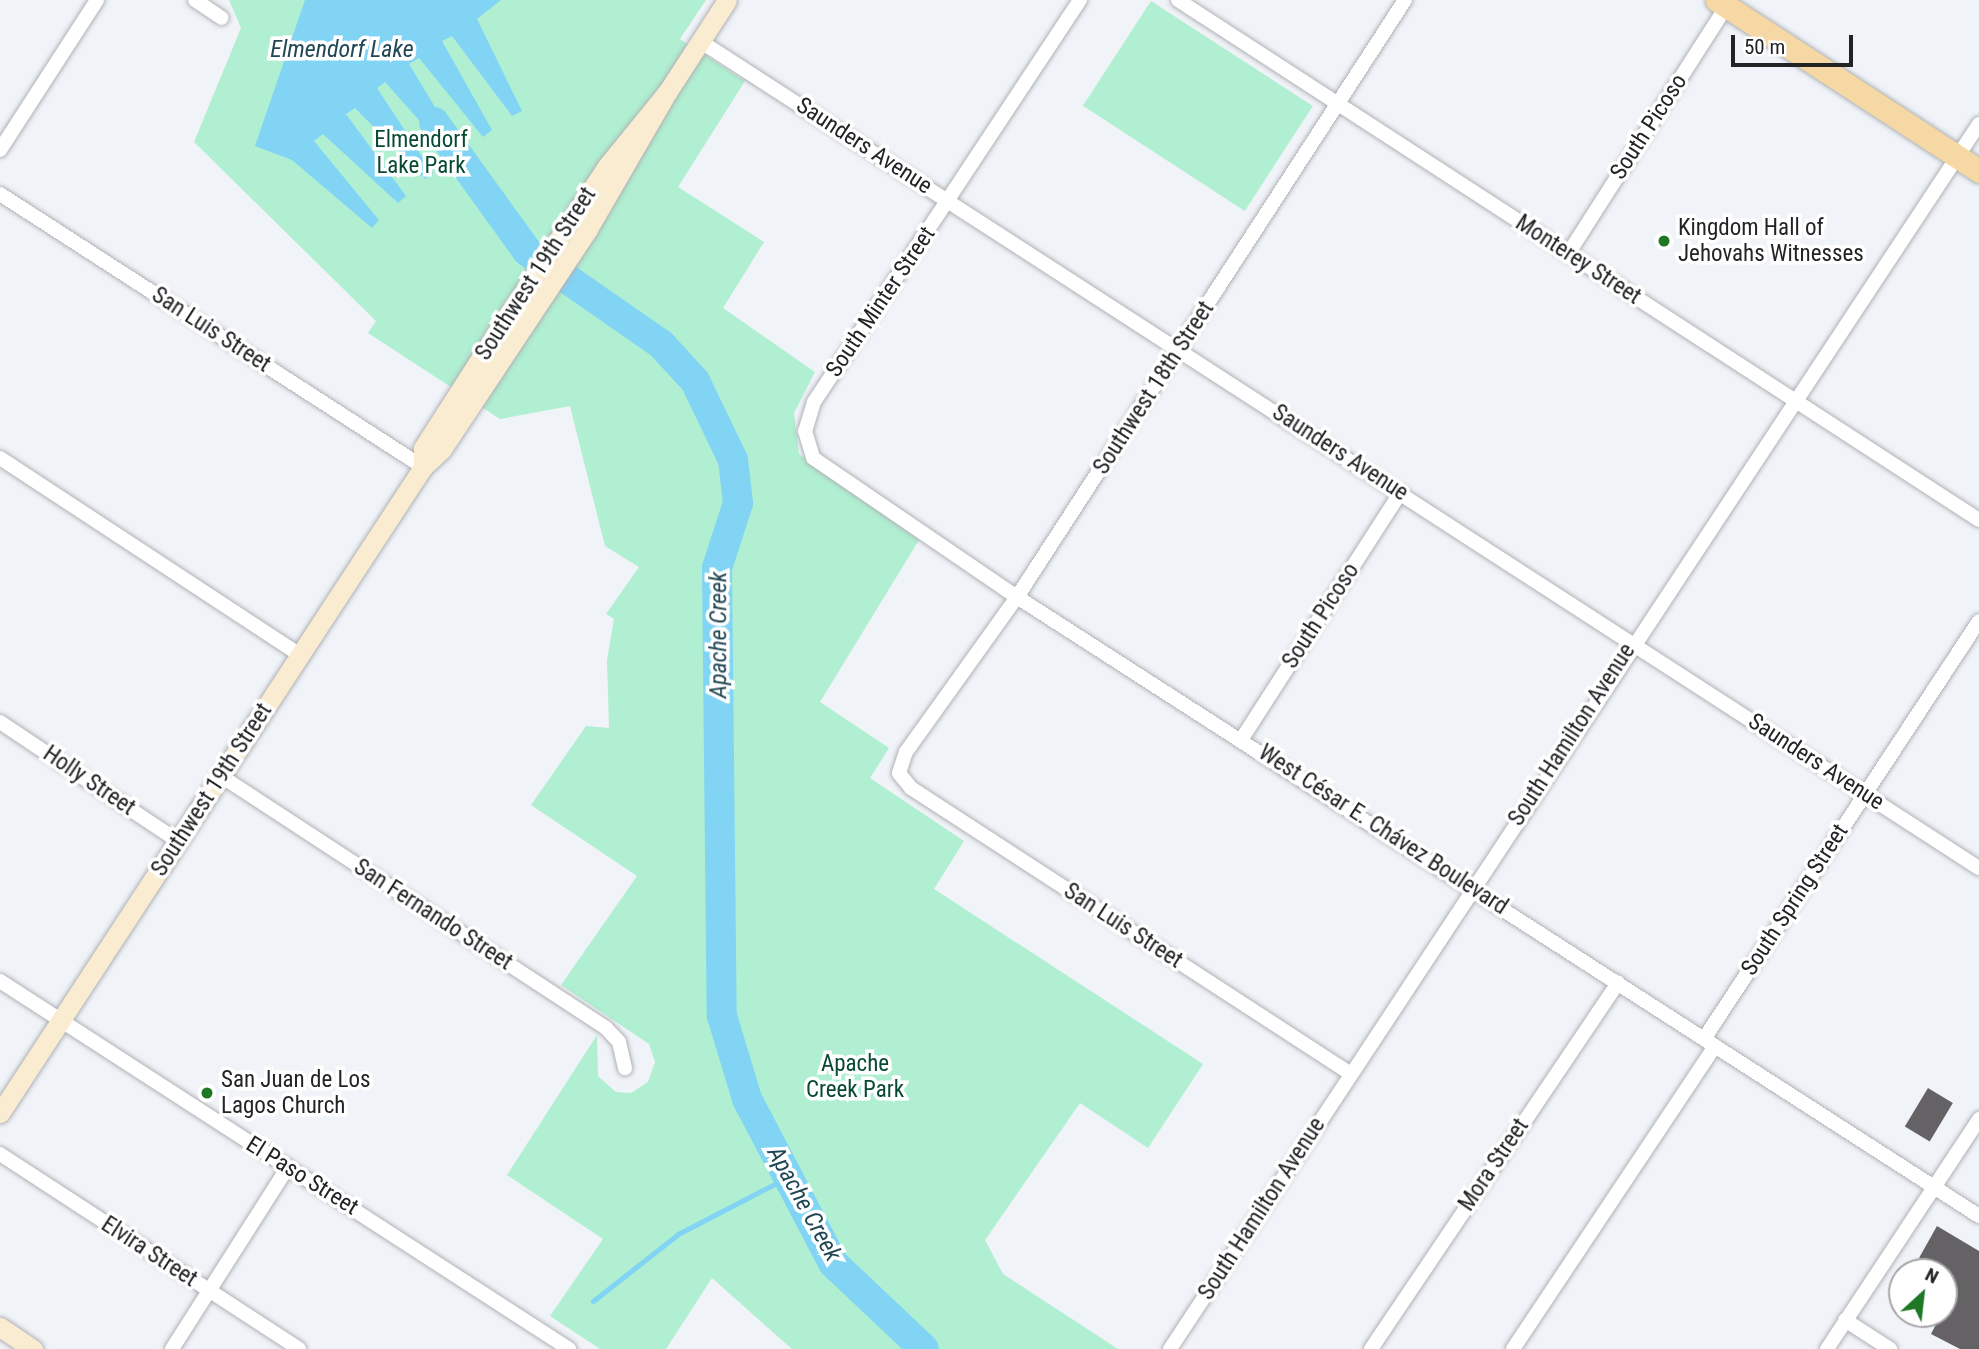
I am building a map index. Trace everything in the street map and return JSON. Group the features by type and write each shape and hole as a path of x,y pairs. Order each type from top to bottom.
{"main road":[{"path":"1725,2 1979,171"}],"street":[{"path":"0,150 97,0"},
{"path":"195,0 222,18"},
{"name":"Southwest 19th Street","path":"0,1113 423,467 442,449 514,322 727,0"},
{"name":"South Minter Street","path":"805,431 814,402 1080,0"},
{"name":"Monterey Street","path":"1178,0 1979,520"},
{"name":"Southwest 18th Street","path":"899,773 906,752 1017,597 1180,351 1405,0"},
{"name":"South Picoso","path":"1568,254 1725,2"},
{"name":"Saunders Avenue","path":"700,41 1632,641 1979,869"},
{"name":"South Hamilton Avenue","path":"1170,1349 1474,888 1632,641 1979,124"},
{"name":"San Luis Street","path":"0,194 423,467"},
{"name":"West César E. Chávez Boulevard","path":"805,431 813,458 834,478 1474,888 1979,1216"},
{"path":"0,458 300,655"},
{"name":"South Picoso","path":"1241,740 1401,492"},
{"name":"South Spring Street","path":"1513,1349 1710,1043 1865,794 1979,621"},
{"name":"Holly Street","path":"0,722 178,841"},
{"name":"San Luis Street","path":"899,773 911,788 1351,1074"},
{"name":"San Fernando Street","path":"220,776 606,1028 619,1042 625,1068"},
{"name":"El Paso Street","path":"0,981 569,1349"},
{"name":"Mora Street","path":"1371,1349 1618,983"},
{"path":"1826,1349 1979,1119"},
{"name":"Elvira Street","path":"0,1154 299,1349"},
{"path":"172,1349 288,1167"},
{"path":"1846,1320 1890,1349"},
{"path":"0,1327 33,1349"}],"green space":[{"name":"Apache Creek Park","path":"229,0 706,0 680,39 745,81 678,187 764,242 723,308 815,372 794,413 799,454 919,540 820,702 889,748 870,778 964,841 934,889 1203,1064 1148,1148 1080,1103 985,1240 1003,1274 1118,1349 792,1349 712,1278 666,1349 600,1349 550,1316 603,1239 507,1175 597,1035 598,1076 616,1092 631,1093 648,1082 655,1062 649,1044 561,985 637,876 531,805 586,726 609,728 607,660 614,619 606,614 639,567 605,546 570,406 500,419 368,333 376,321 194,142 241,28"},
{"path":"1151,1 1313,106 1245,211 1083,106"}],"water":[{"name":"Elmendorf Lake","path":"305,0 501,0 477,19 522,111 512,116 452,36 442,41 492,130 483,137 419,58 409,64 461,150 457,154 452,157 385,82 377,88 433,173 425,179 355,108 346,114 406,196 398,203 323,134 314,141 379,220 372,228 292,160 255,146"}],"building":[{"path":"1928,1088 1953,1103 1930,1142 1905,1127"},
{"path":"1937,1226 1979,1251 1979,1349 1960,1349 1931,1334 1934,1328 1958,1328 1958,1258 1919,1258"}],"waterway":[{"name":"Apache Creek","path":"434,122 527,251 661,344 695,381 733,460 738,503 717,568 722,1016 747,1099 833,1263 924,1349"},
{"path":"593,1301 678,1234 788,1177"}],"place":[{"name":"Kingdom Hall of Jehovahs Witnesses","path":"1664,241"},
{"name":"San Juan de Los Lagos Church","path":"207,1093"}],"park label":[{"name":"Elmendorf Lake Park","path":"421,153"}]}
